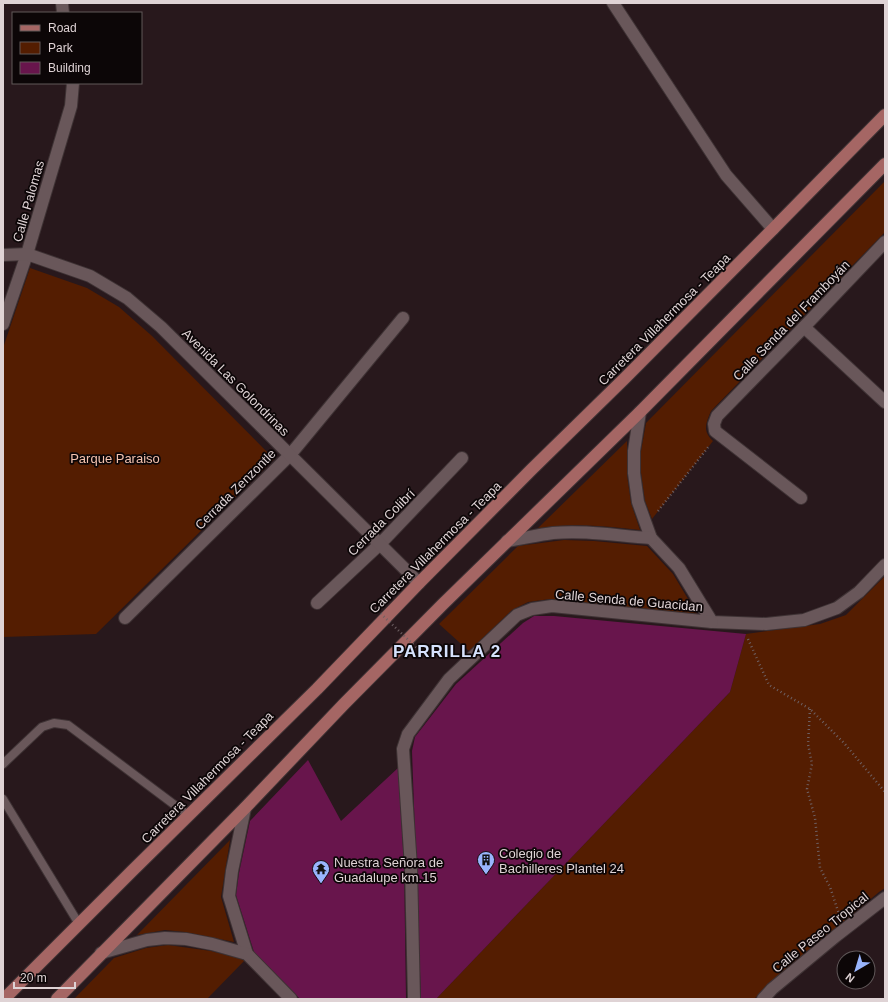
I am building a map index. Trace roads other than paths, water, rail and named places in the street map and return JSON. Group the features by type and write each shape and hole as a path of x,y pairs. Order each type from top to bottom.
{"main road":[{"name":"Carretera Villahermosa - Teapa","path":"4,999 317,688 419,582 625,378 885,115"},
{"path":"57,999 443,604 640,412 885,164"}],"street":[{"path":"613,3 726,175 773,229"},
{"name":"Calle Palomas","path":"3,324 27,254 71,106 73,84"},
{"name":"Calle Senda del Framboyán","path":"801,498 715,431 714,424 717,416 804,328 885,242"},
{"name":"Avenida Las Golondrinas","path":"3,255 27,254 90,276 127,298 161,327 419,582"},
{"name":"Cerrada Zenzontle","path":"125,618 290,455 403,318"},
{"path":"804,328 885,402"},
{"path":"640,412 634,451 634,473 638,502 646,526 651,538 679,568 712,622 766,624 804,620 837,608 859,592 885,565"},
{"name":"Cerrada Colibrí","path":"317,604 380,544 462,458"},
{"path":"507,541 552,533 594,533 651,538"},
{"name":"Calle Senda de Guacidan","path":"414,999 411,867 403,749 408,734 449,679 517,615 532,609 552,606 712,622"},
{"path":"245,808 232,871 230,896 247,954 291,999"},
{"name":"Calle Paseo Tropical","path":"763,999 775,994 844,930 885,898"},
{"path":"102,953 147,940 165,938 186,939 212,944 247,954"}],"lane":[{"path":"3,764 42,727 54,723 68,725 188,815"},
{"path":"3,799 79,924"}],"place":[{"name":"Colegio de Bachilleres Plantel 24","path":"486,875"},
{"name":"Nuestra Señora de Guadalupe km.15","path":"321,884"}],"district":[{"name":"PARRILLA 2","path":"447,651"}],"park label":[{"name":"Parque Paraiso","path":"115,458"}]}
